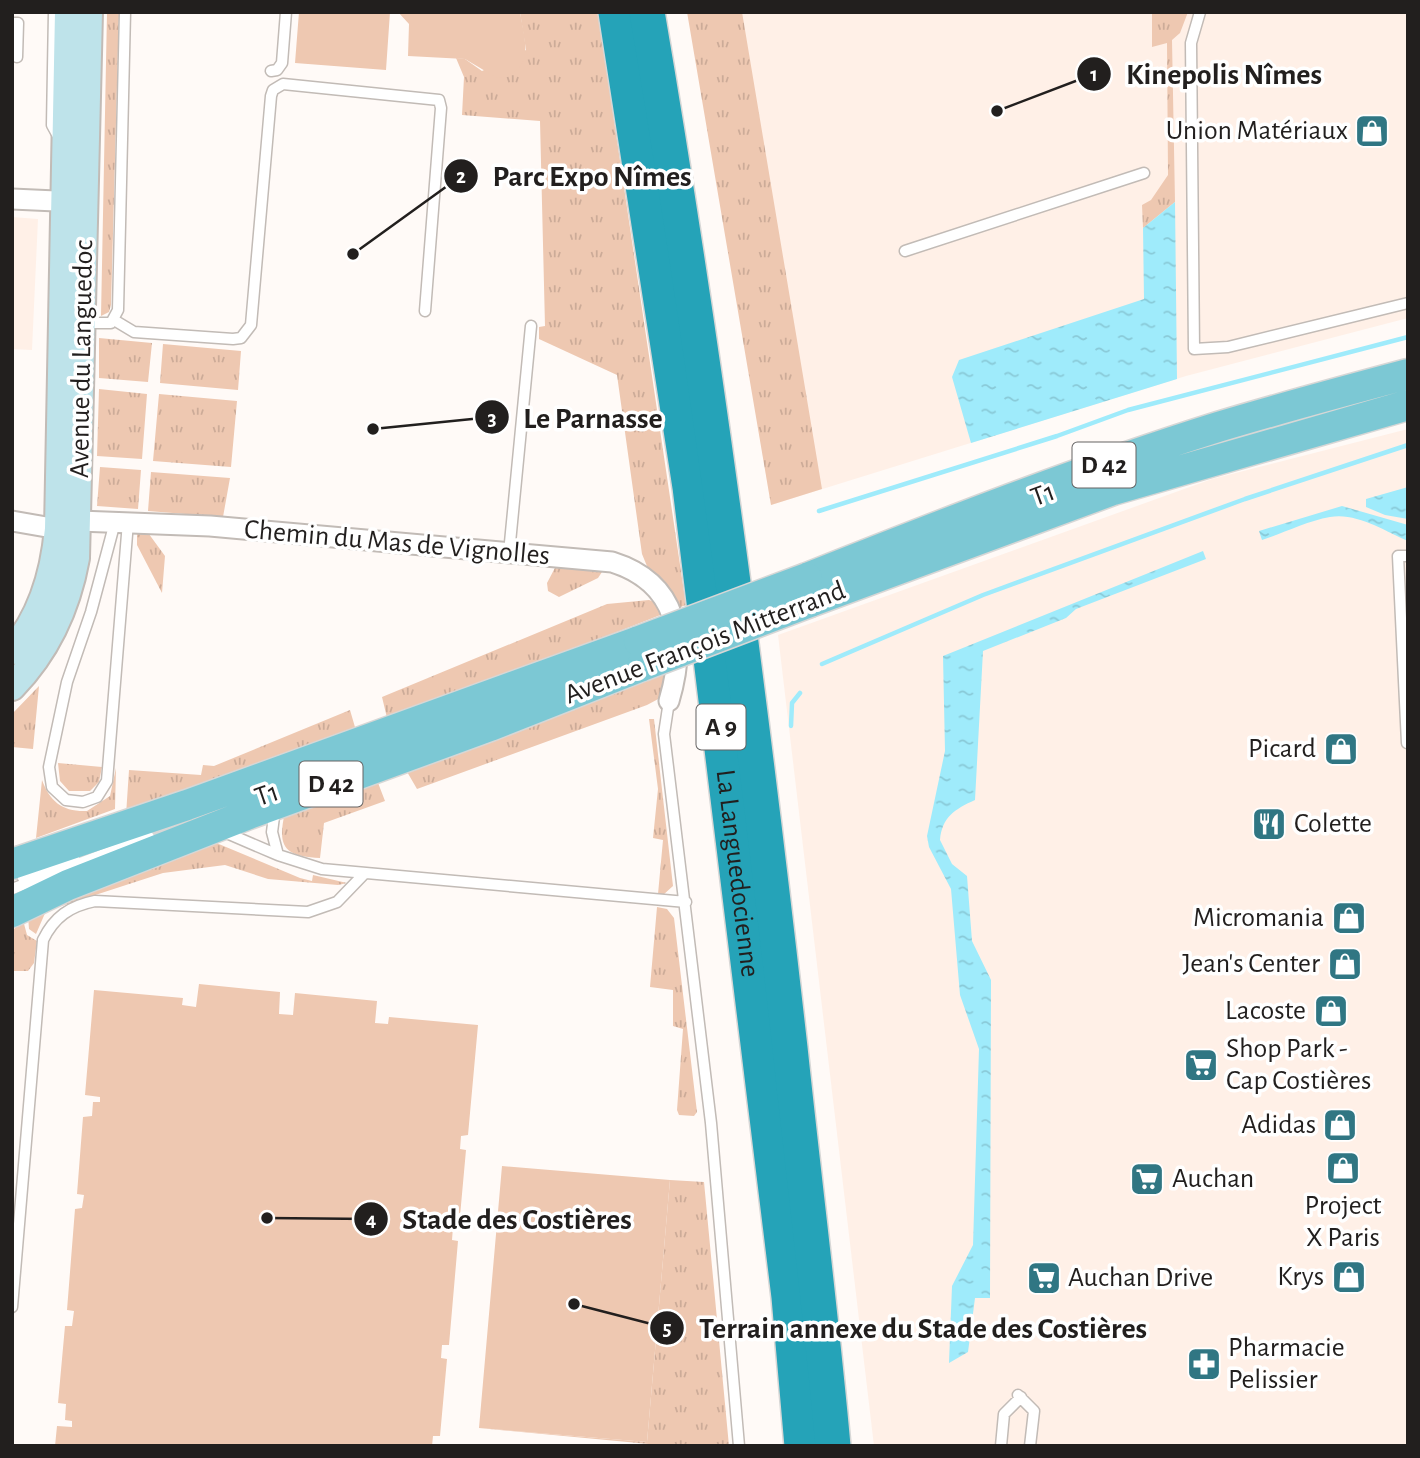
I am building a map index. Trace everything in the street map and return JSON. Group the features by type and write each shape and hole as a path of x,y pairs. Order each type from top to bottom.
{"highway":[{"name":"La Languedocienne","path":"616,12 690,486 784,1257 802,1446"},
{"name":"La Languedocienne","path":"647,12 719,479 764,820 833,1446"}],"main road":[{"name":"Avenue François Mitterrand","path":"808,590 999,502 1218,427 1408,374"},
{"name":"Avenue François Mitterrand","path":"12,864 639,654 808,590 1113,490 1394,403"},
{"name":"Avenue François Mitterrand","path":"12,912 68,885 216,827 265,802 490,726 639,654"}],"street":[{"name":"Avenue du Languedoc","path":"68,12 66,149 75,202"},
{"name":"Avenue du Languedoc","path":"12,687 37,658 62,612 73,575 68,525 75,202 89,12"},
{"path":"12,199 75,202"},
{"name":"Chemin du Mas de Vignolles","path":"12,521 68,525 122,522 611,562 629,568 647,580 666,599 675,622 677,668 669,701"},
{"name":"Avenue du Languedoc","path":"12,651 28,632 40,607 68,525"}],"lane":[{"path":"54,12 52,125 66,149"},
{"path":"114,320 118,310 125,12"},
{"path":"271,71 277,70 282,63 286,12"},
{"path":"1200,12 1191,43 1194,349 1228,347 1408,303"},
{"path":"12,23 18,23 17,57"},
{"path":"73,323 114,320 134,332 233,339 246,333 251,325 271,96 278,86 283,84 439,100 441,108 425,310"},
{"path":"905,251 1144,173"},
{"path":"509,553 531,326"},
{"name":"T1","path":"808,590 1003,509 1170,450 1408,384"},
{"path":"1394,403 1408,393"},
{"name":"T1","path":"808,590 1147,468"},
{"path":"122,522 107,781 97,797 74,802 58,795 52,787 49,768 68,682 122,522"},
{"path":"1407,743 1405,643 1398,556 1408,556"},
{"name":"T1","path":"12,882 310,768 639,654"},
{"path":"669,701 664,734 711,1123 740,1446"},
{"path":"265,802 278,855"},
{"path":"216,827 309,867 686,902"},
{"path":"12,889 166,831"},
{"path":"12,1307 17,1180 43,940 58,917 70,908 95,901 309,912 337,902 364,874"},
{"path":"1001,1445 1004,1414 1019,1396 1034,1411 1030,1446"}],"shaded area":[{"path":"690,12 1408,12 1408,318 1186,376 771,505"},
{"path":"12,217 38,219 32,350 12,349"},
{"path":"1408,429 1408,1446 874,1446 778,635 1212,479"}],"green space":[{"path":"107,12 119,12 111,305 109,312 101,316"},
{"path":"299,12 390,12 386,70 295,63"},
{"path":"398,12 520,12 525,44 523,62 509,75 497,78 465,59 408,56 409,24"},
{"path":"520,12 598,12 686,605 678,608 649,571 642,554 617,375 539,339 539,327 545,326 540,121 462,115 464,77 456,58 465,59 482,71 526,50"},
{"path":"687,12 742,12 822,489 771,505"},
{"path":"1152,12 1188,12 1180,33 1172,40 1175,202 1143,228 1142,205 1151,200 1168,175 1167,43 1152,47"},
{"path":"99,338 152,343 148,382 99,378"},
{"path":"163,344 241,351 238,390 160,383"},
{"path":"99,389 147,394 142,459 97,456"},
{"path":"159,394 237,401 231,467 153,461"},
{"path":"100,467 141,470 138,509 97,506"},
{"path":"151,472 230,478 223,517 148,511"},
{"path":"137,530 146,530 165,556 162,593 137,545"},
{"path":"557,564 601,569 602,572 598,578 559,597 548,591 547,583"},
{"path":"649,600 655,602 663,614 388,722 382,697 607,604"},
{"path":"666,669 662,697 647,705 417,789 406,770"},
{"path":"39,686 33,749 12,747 12,714"},
{"path":"350,710 357,734 126,815 129,770 201,775 203,765 214,766"},
{"path":"649,719 654,719 673,886 663,895 658,894 663,840 653,838 658,789"},
{"path":"58,763 102,767 99,782 90,791 69,791 60,781"},
{"path":"116,768 115,809 36,838 42,780 58,804 71,810 87,811 110,796"},
{"path":"375,775 385,801 324,823 320,858 298,855 286,847 282,834 285,812"},
{"path":"214,842 300,878 312,881 313,875 347,883 338,885 268,879 225,865 163,873 46,911 36,934 29,929 28,916"},
{"path":"657,907 667,909 674,918 697,1112 694,1116 679,1115 677,1110 683,1029 673,1026 673,990 650,987"},
{"path":"23,920 27,935 37,941 34,963 28,971 12,971 12,931"},
{"path":"199,984 280,992 279,1014 293,1015 295,993 377,1001 375,1023 388,1024 389,1017 478,1025 468,1135 461,1136 460,1149 466,1150 459,1227 453,1227 452,1240 458,1241 449,1345 442,1345 441,1358 447,1359 440,1436 433,1436 432,1446 55,1446 57,1426 72,1427 72,1421 65,1420 66,1404 58,1403 65,1326 72,1326 74,1311 67,1310 75,1209 82,1208 84,1195 77,1194 83,1117 92,1116 93,1102 100,1102 100,1097 85,1095 94,990 183,998 182,1005 196,1007"},
{"path":"502,1166 670,1180 647,1442 479,1428"},
{"path":"670,1180 704,1182 729,1446 670,1446 479,1428 647,1442"}],"water":[{"path":"1175,202 1177,379 971,443 952,377 959,360 1144,299 1143,228"},
{"path":"1408,487 1408,519 1385,515 1366,507 1366,499"},
{"path":"1342,506 1408,525 1408,541 1370,523 1340,516 1313,521 1262,540 1259,531"},
{"path":"1203,551 1206,559 1076,609 1066,618 983,651 975,800 951,815 944,825 940,840 952,864 967,876 972,941 991,980 990,1298 975,1298 968,1352 949,1363 952,1286 973,1245 979,1049 960,995 951,889 929,847 927,836 945,751 943,656"}],"waterway":[{"path":"819,511 1057,436 1128,410 1408,337"},
{"path":"822,664 983,595 1245,499 1408,445"},
{"path":"791,726 792,703 800,693"}],"place":[{"name":"Kinepolis Nîmes","path":"997,111"},
{"name":"Union Matériaux","path":"1372,131"},
{"name":"Parc Expo Nîmes","path":"353,254"},
{"name":"Le Parnasse","path":"373,429"},
{"name":"Picard","path":"1341,749"},
{"name":"Colette","path":"1269,824"},
{"name":"Micromania","path":"1349,918"},
{"name":"Jean's Center","path":"1345,964"},
{"name":"Lacoste","path":"1331,1011"},
{"name":"Shop Park - Cap Costières","path":"1201,1065"},
{"name":"Adidas","path":"1340,1125"},
{"name":"Project X Paris","path":"1343,1168"},
{"name":"Auchan","path":"1147,1179"},
{"name":"Stade des Costières","path":"267,1218"},
{"name":"Krys","path":"1349,1277"},
{"name":"Auchan Drive","path":"1044,1278"},
{"name":"Terrain annexe du Stade des Costières","path":"574,1304"},
{"name":"Pharmacie Pelissier","path":"1204,1364"}]}
